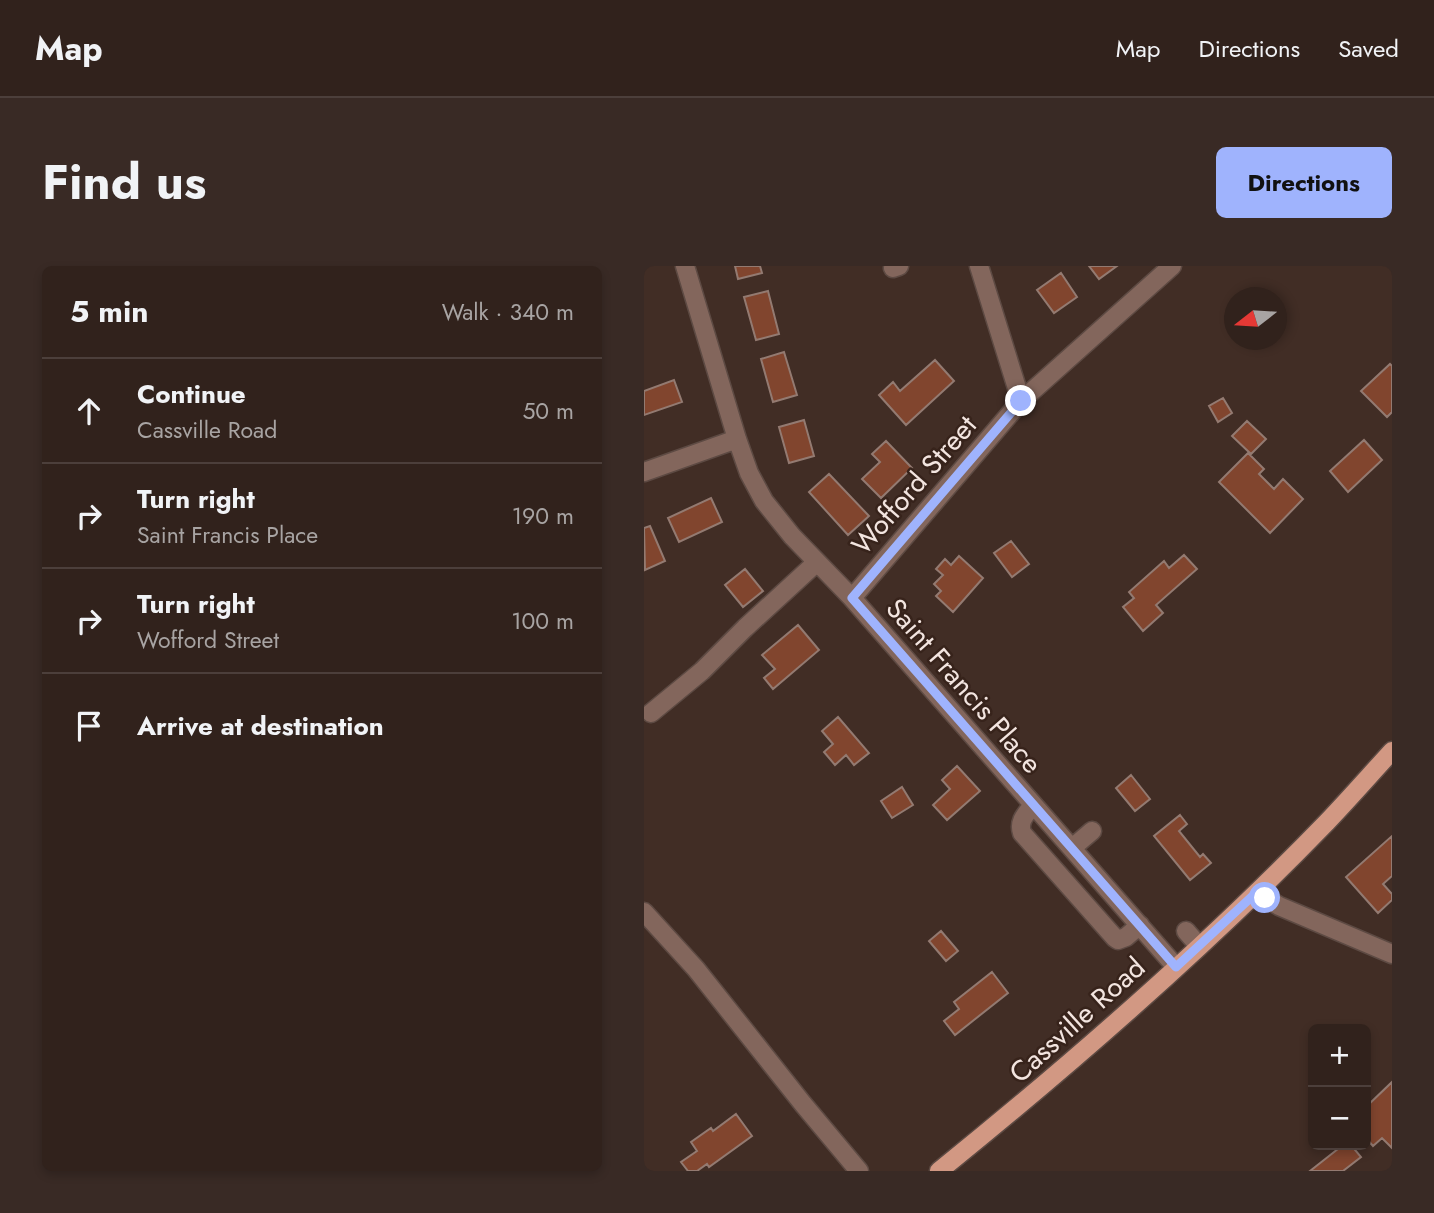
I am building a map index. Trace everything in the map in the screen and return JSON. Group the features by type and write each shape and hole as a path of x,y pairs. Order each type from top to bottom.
{"main road":[{"name":"Cassville Road","path":"939,1171 1099,1038 1199,946 1329,820 1392,751"}],"street":[{"name":"Saint Francis Place","path":"685,266 737,439 749,473 764,501 792,536 852,598 1176,967"},
{"path":"979,266 1021,401"},
{"name":"Wofford Street","path":"852,598 1021,401 1172,266"},
{"path":"644,472 737,439"},
{"path":"650,713 702,671 744,628 817,562"},
{"path":"1033,805 1023,818 1020,827 1022,833 1118,940 1140,925"},
{"path":"1072,848 1092,831"},
{"path":"1258,891 1279,906 1392,954"},
{"path":"644,912 696,970 859,1171"},
{"path":"1186,931 1199,946"}],"building":[{"path":"735,266 760,266 762,273 738,279"},
{"path":"1089,266 1117,266 1099,279"},
{"path":"1061,273 1077,297 1054,313 1037,290"},
{"path":"768,291 779,334 756,340 744,297"},
{"path":"784,352 797,395 773,402 761,359"},
{"path":"935,360 954,381 906,425 879,395 893,382 900,391"},
{"path":"1390,364 1392,412 1387,417 1361,391"},
{"path":"674,380 682,402 644,415 644,391"},
{"path":"1223,398 1232,413 1218,422 1209,406"},
{"path":"804,420 814,456 789,463 779,427"},
{"path":"1247,421 1266,439 1251,454 1232,436"},
{"path":"1364,440 1382,460 1348,492 1330,471"},
{"path":"886,441 912,468 881,498 862,479 880,462 872,454"},
{"path":"1248,453 1264,469 1259,474 1274,489 1283,479 1303,499 1270,533 1219,482"},
{"path":"829,474 869,516 848,535 809,492"},
{"path":"711,498 722,522 679,542 668,518"},
{"path":"650,526 665,561 645,570 644,528"},
{"path":"1011,541 1029,564 1012,577 994,553"},
{"path":"1184,555 1197,569 1156,605 1163,613 1143,631 1123,607 1134,598 1129,592 1164,561 1169,568"},
{"path":"959,556 983,578 953,612 936,596 941,591 934,584 943,575 936,569 945,559 951,565"},
{"path":"745,569 763,591 743,607 725,585"},
{"path":"798,625 819,650 773,689 764,678 775,669 762,655"},
{"path":"838,717 869,753 854,765 846,755 835,765 824,752 833,744 822,731"},
{"path":"957,766 980,791 947,820 933,805 950,789 942,780"},
{"path":"1131,775 1150,799 1135,811 1116,788"},
{"path":"902,787 913,805 892,818 881,801"},
{"path":"1180,815 1187,824 1179,831 1200,857 1203,854 1211,863 1190,880 1154,836"},
{"path":"1392,836 1392,876 1383,884 1392,894 1392,900 1378,913 1346,877"},
{"path":"941,931 958,951 946,961 929,941"},
{"path":"992,972 1008,993 955,1035 944,1021 959,1009 954,1002"},
{"path":"1392,1082 1392,1148 1382,1138 1373,1146 1371,1144 1371,1102"},
{"path":"736,1114 752,1136 709,1167 707,1164 697,1171 688,1171 681,1162 697,1151 691,1142 711,1128 713,1131"},
{"path":"1337,1150 1355,1150 1361,1157 1343,1171 1310,1171"}],"route":[{"path":"1021,401 852,598 1176,967 1258,891 1265,898"}]}
